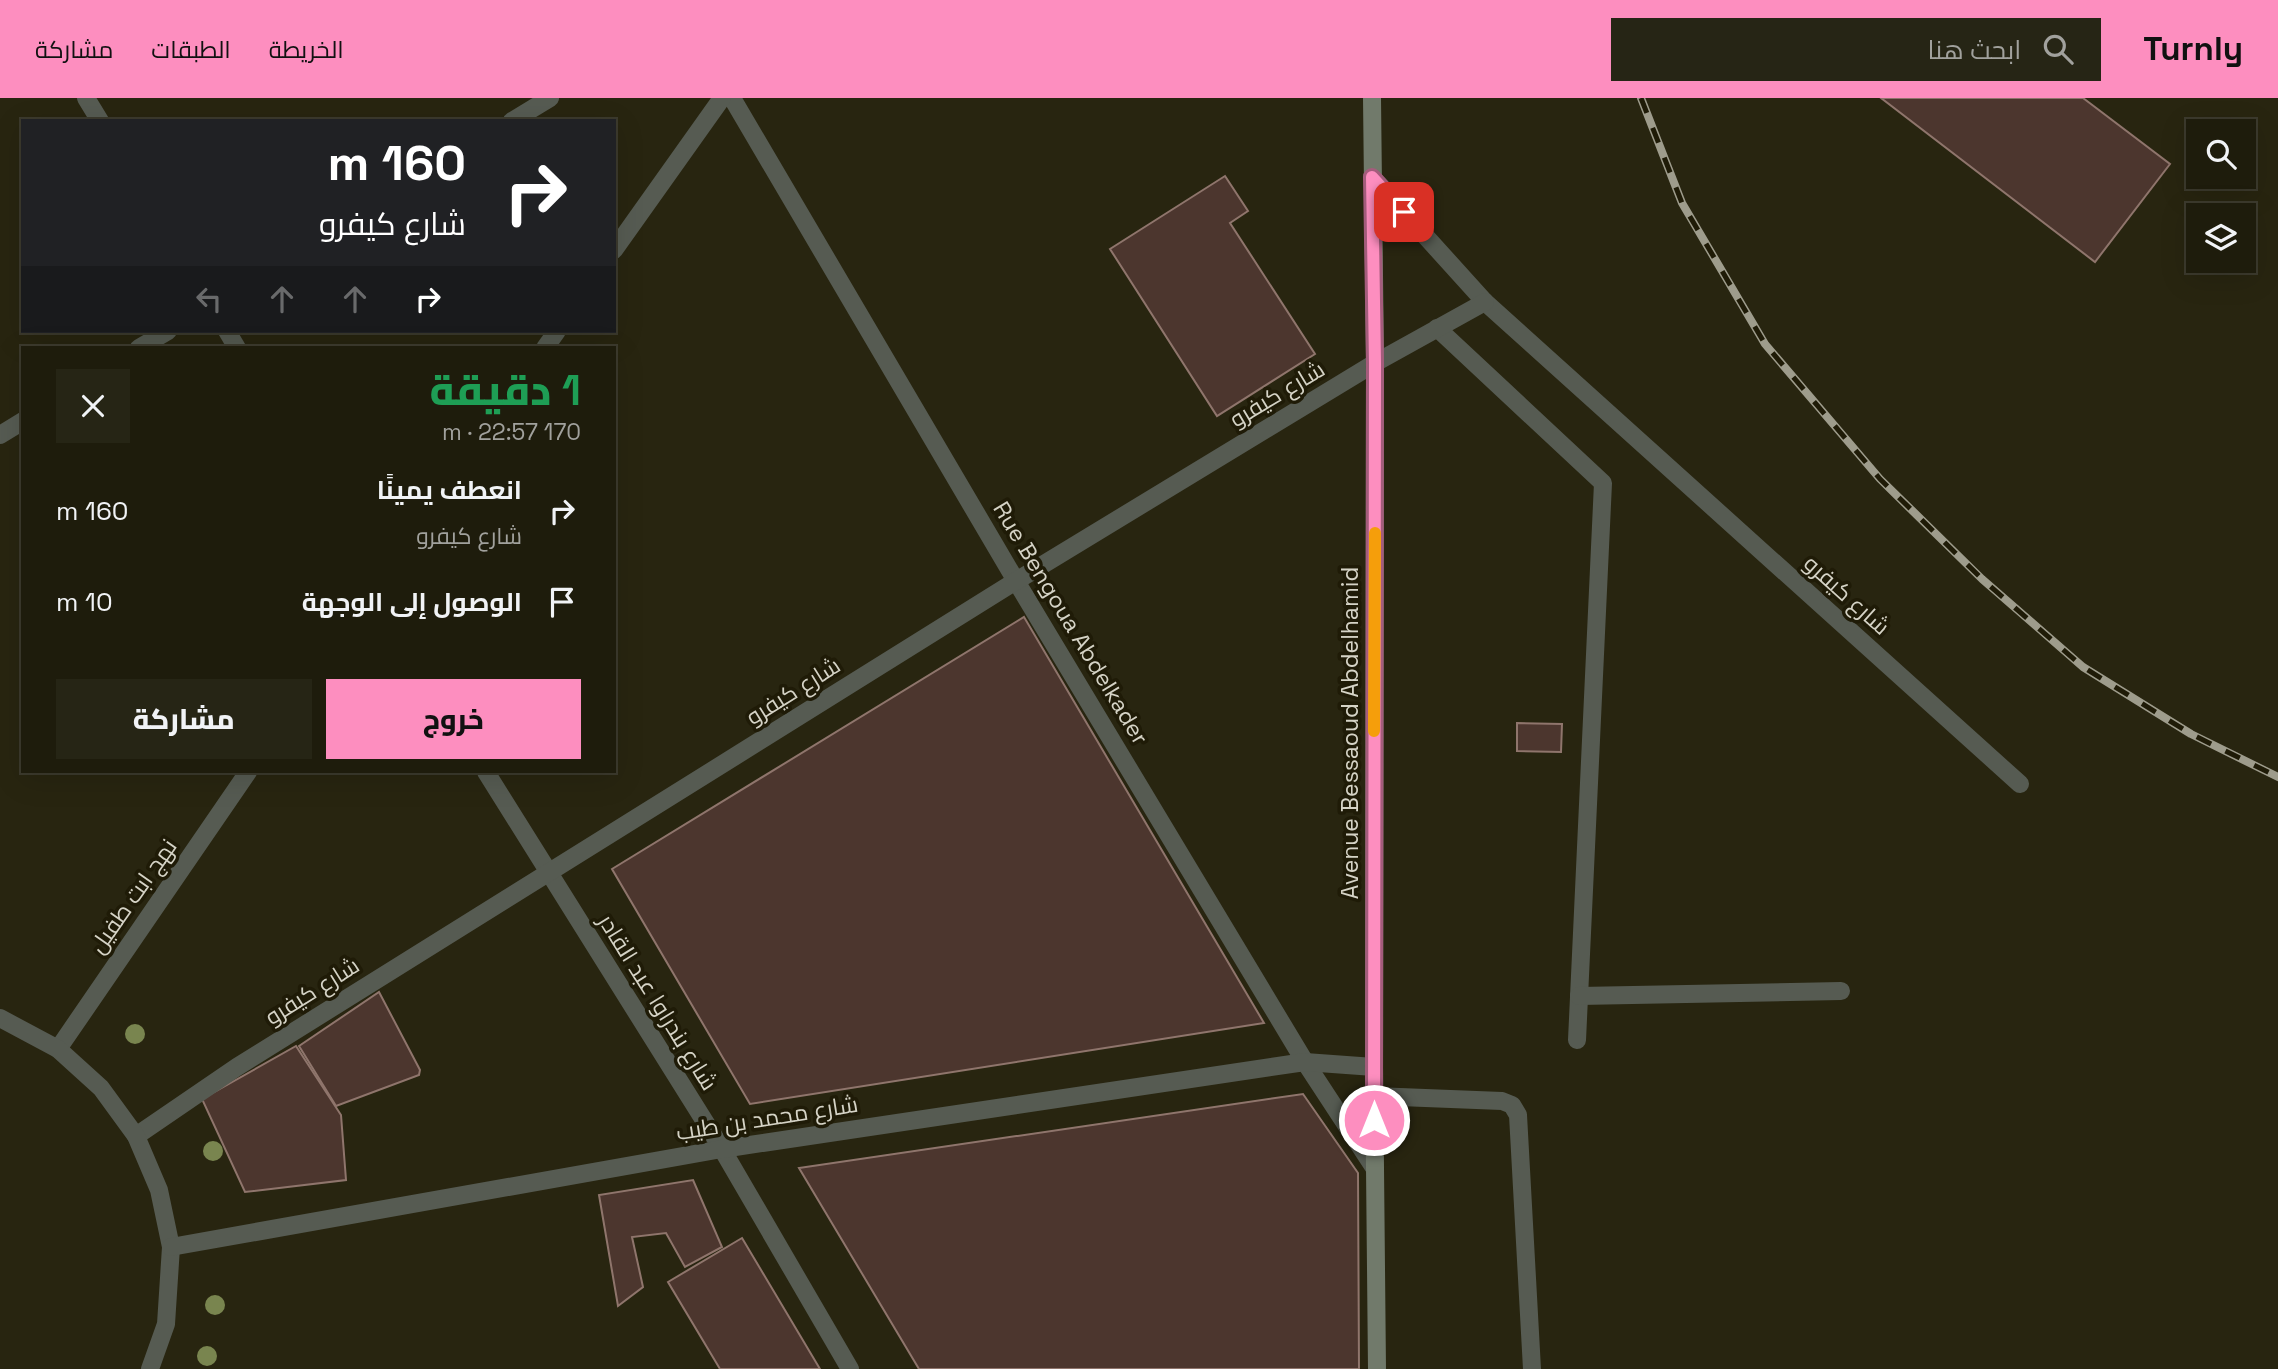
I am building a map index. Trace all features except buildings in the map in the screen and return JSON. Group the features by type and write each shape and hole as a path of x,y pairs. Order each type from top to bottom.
{"main road":[{"name":"Avenue Bessaoud Abdelhamid","path":"1372,98 1377,1369"}],"street":[{"path":"86,98 99,119"},
{"path":"515,119 550,98"},
{"path":"616,247 722,98"},
{"name":"Rue Bengoua Abdelkader","path":"732,98 1016,581 1305,1062 1375,1169"},
{"name":"شارع كيفرو","path":"1372,177 1485,302 2020,784"},
{"name":"شارع كيفرو","path":"136,1136 248,1060 1016,581 1375,363 1485,302"},
{"path":"1437,328 1603,483 1577,1040"},
{"path":"142,346 165,333"},
{"path":"0,435 21,422"},
{"name":"نهج ابت طفيل","path":"58,1048 247,773"},
{"name":"شارع بندراوا عبد القادر","path":"486,773 722,1149 850,1369"},
{"path":"1579,996 1841,990"},
{"path":"0,1018 58,1048 102,1088 136,1136 159,1190 171,1247 166,1324 150,1369"},
{"name":"شارع محمد بن طيب","path":"171,1247 722,1149 1305,1062 1374,1067"},
{"path":"1374,1096 1502,1101 1512,1105 1518,1115 1532,1369"}],"railway":[{"path":"1641,98 1682,203 1765,344 1880,479 1982,579 2083,667 2191,734 2278,777"}],"slow traffic":[{"path":"1374,731 1375,533"}],"route":[{"path":"1374,1120 1375,363 1372,177 1404,212"}]}
